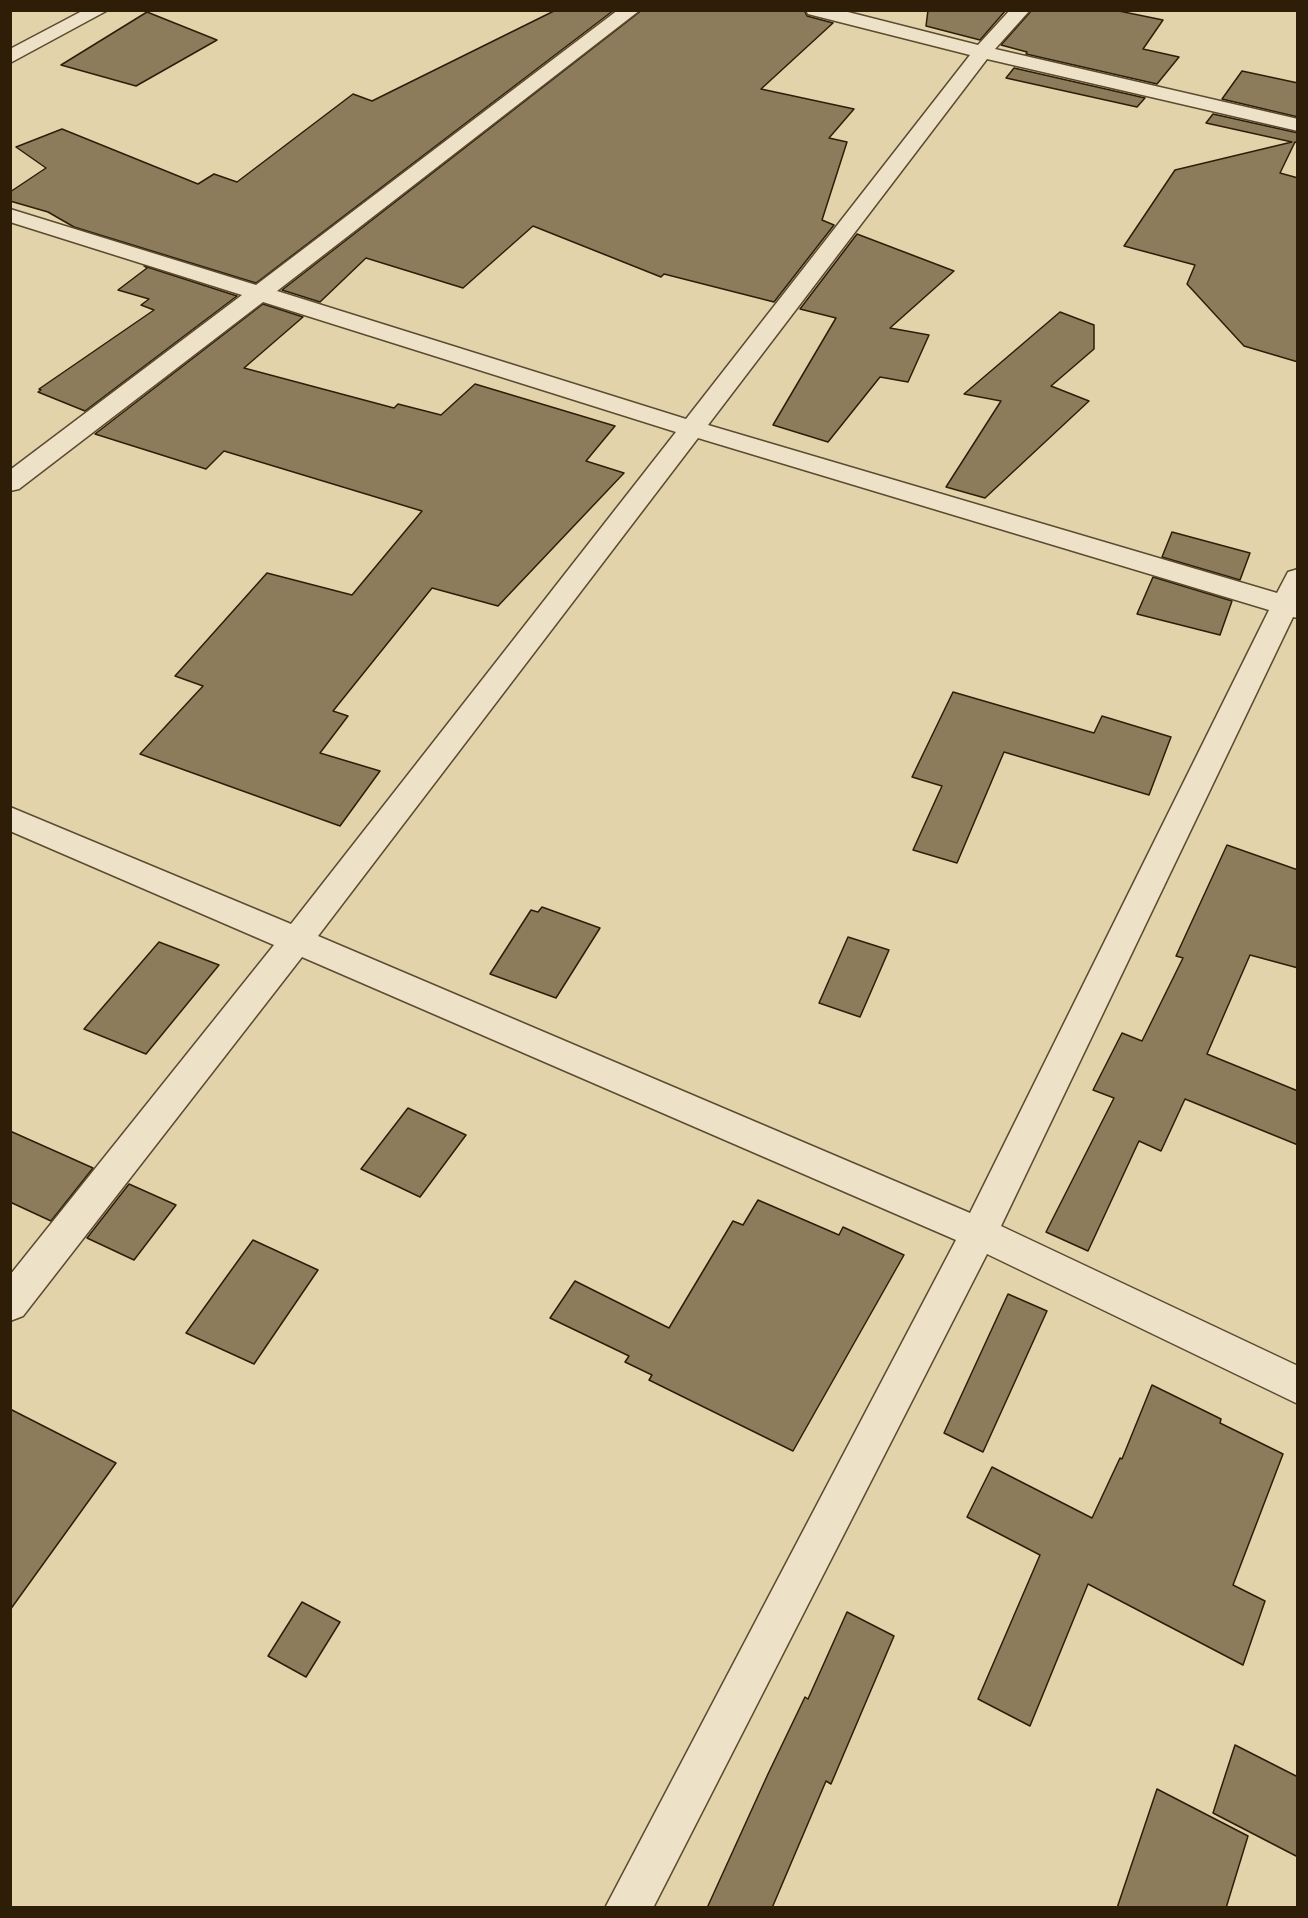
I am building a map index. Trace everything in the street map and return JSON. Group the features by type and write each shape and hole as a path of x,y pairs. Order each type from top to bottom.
{"street":[{"path":"10,57 99,10"},
{"path":"10,483 631,10"},
{"path":"815,10 982,52 1298,125"},
{"path":"10,1304 297,940 982,52 1021,10"},
{"path":"10,215 693,429 1293,598 979,1233 628,1908"},
{"path":"10,818 979,1233 1298,1386"}],"building":[{"path":"556,10 614,10 256,283 74,227 48,212 10,201 10,192 46,168 16,147 62,129 198,184 214,174 237,182 353,94 372,101"},
{"path":"642,10 804,10 807,16 833,23 761,89 854,109 829,138 847,142 822,220 834,225 774,302 664,274 661,277 533,226 463,288 366,258 320,302 282,290"},
{"path":"928,10 1006,10 980,40 926,26"},
{"path":"1032,10 1114,10 1163,20 1143,49 1179,57 1157,84 1026,54 1027,52 1001,45"},
{"path":"147,12 217,40 136,86 61,65"},
{"path":"1014,68 1145,98 1137,107 1006,78"},
{"path":"1242,71 1298,83 1298,117 1222,99"},
{"path":"1213,114 1298,133 1298,143 1295,142 1280,173 1298,178 1298,362 1244,346 1187,284 1195,265 1124,246 1175,170 1292,142 1206,123"},
{"path":"857,234 954,271 890,328 929,335 908,382 880,377 828,442 773,425 836,318 800,309"},
{"path":"144,266 237,296 85,411 38,392 41,390 39,389 154,310 141,305 149,299 118,290 147,268"},
{"path":"263,304 303,317 244,368 394,408 398,404 441,415 475,384 615,426 586,461 624,473 498,606 432,588 333,711 348,716 320,753 380,771 340,826 140,754 203,686 175,676 267,573 352,595 422,511 224,451 206,469 95,434"},
{"path":"1060,312 1094,325 1094,349 1051,386 1089,401 985,498 946,487 1001,401 964,394"},
{"path":"1172,532 1250,553 1240,580 1162,557"},
{"path":"1153,577 1232,601 1220,635 1137,614"},
{"path":"953,692 1094,733 1102,716 1171,737 1149,795 1004,752 957,863 913,850 942,786 912,777"},
{"path":"1227,845 1298,870 1298,968 1250,955 1207,1054 1298,1091 1298,1145 1185,1099 1161,1151 1139,1141 1088,1251 1046,1232 1114,1098 1093,1090 1122,1033 1142,1041 1183,958 1176,956"},
{"path":"542,907 600,928 556,998 490,974 531,910 538,912"},
{"path":"848,937 889,950 860,1017 819,1003"},
{"path":"159,942 219,965 146,1054 84,1029"},
{"path":"408,1108 466,1135 420,1197 361,1169"},
{"path":"10,1131 93,1168 51,1221 10,1202"},
{"path":"129,1184 176,1205 134,1260 87,1238"},
{"path":"758,1200 839,1235 843,1227 904,1255 793,1451 649,1380 652,1375 625,1362 629,1356 550,1318 575,1281 669,1328 733,1221 743,1225"},
{"path":"253,1240 318,1270 254,1364 186,1333"},
{"path":"1008,1294 1047,1311 983,1452 944,1433"},
{"path":"1152,1385 1221,1419 1220,1423 1283,1454 1233,1585 1265,1601 1243,1665 1088,1584 1030,1726 978,1699 1040,1555 967,1517 992,1467 1092,1518 1120,1458 1122,1459"},
{"path":"10,1409 116,1463 10,1610"},
{"path":"302,1602 340,1622 306,1677 268,1656"},
{"path":"847,1612 894,1636 831,1784 826,1781 772,1908 707,1908 768,1774 805,1697 808,1699"},
{"path":"1235,1745 1298,1777 1298,1857 1213,1813"},
{"path":"1157,1789 1248,1836 1226,1908 1117,1908"}]}
